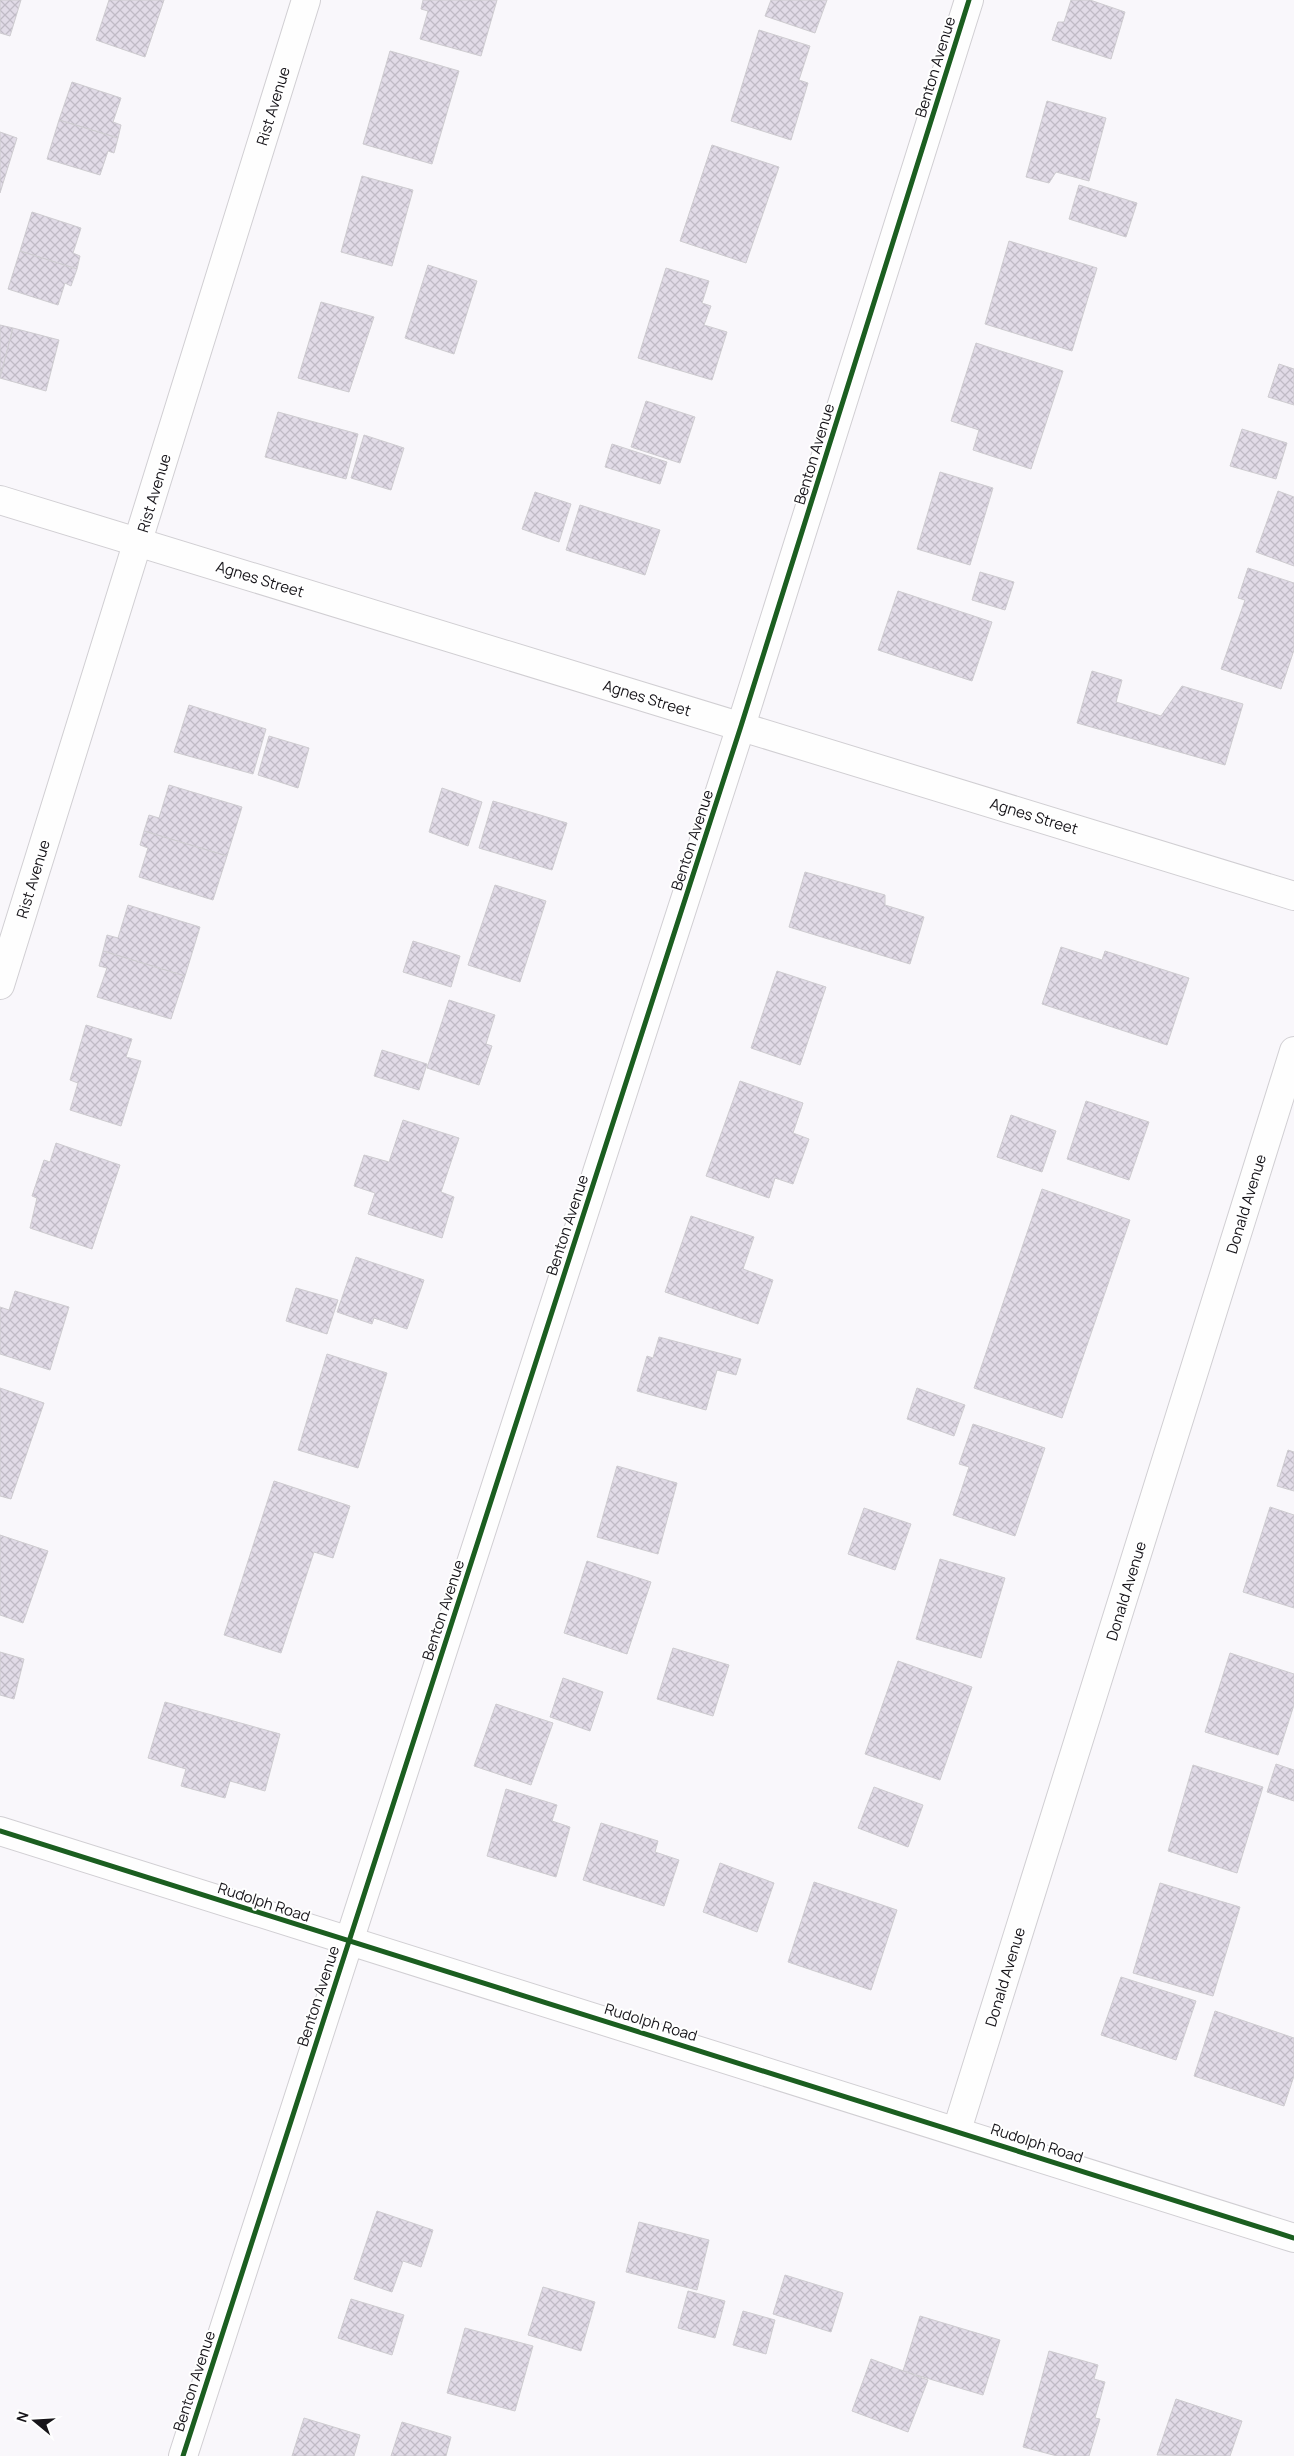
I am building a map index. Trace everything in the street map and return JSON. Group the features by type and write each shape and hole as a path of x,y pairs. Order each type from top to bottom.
{"street":[{"name":"Rist Avenue","path":"0,985 306,0"},
{"name":"Benton Avenue","path":"183,2456 741,726 969,0"},
{"name":"Agnes Street","path":"0,500 1294,896"},
{"name":"Donald Avenue","path":"957,2130 1294,1051"},
{"name":"Rudolph Road","path":"0,1831 349,1942 957,2130 1294,2238"}],"building":[{"path":"0,0 21,0 10,36 0,33"},
{"path":"109,0 164,0 145,57 96,40"},
{"path":"423,0 497,0 481,56 420,39 428,11 421,9"},
{"path":"771,0 827,0 815,33 765,16"},
{"path":"1071,0 1090,0 1125,12 1111,59 1052,40 1058,22 1064,22"},
{"path":"759,30 810,46 799,80 808,83 791,140 731,121"},
{"path":"390,51 459,71 432,164 363,144"},
{"path":"72,82 121,98 113,122 121,125 118,138 59,120"},
{"path":"1047,101 1106,118 1089,181 1056,172 1049,183 1026,177"},
{"path":"59,120 118,138 114,153 108,151 100,175 47,159"},
{"path":"0,132 17,138 0,193"},
{"path":"712,145 779,167 746,263 680,241"},
{"path":"362,176 413,190 392,266 341,252"},
{"path":"1079,185 1137,203 1126,237 1069,219"},
{"path":"32,212 81,228 73,253 80,256 77,269 20,251"},
{"path":"1009,241 1097,268 1072,351 985,324"},
{"path":"20,251 77,269 71,286 65,283 58,305 8,289"},
{"path":"428,265 477,281 454,354 405,338"},
{"path":"666,268 709,281 702,303 711,306 704,325 727,332 712,380 638,358"},
{"path":"321,302 374,317 349,392 298,378"},
{"path":"0,325 13,328 0,378"},
{"path":"13,328 59,340 46,391 0,378"},
{"path":"976,343 1063,371 1031,469 973,450 979,430 951,421"},
{"path":"1279,364 1294,369 1294,405 1268,397"},
{"path":"646,401 695,417 680,463 631,447"},
{"path":"278,412 358,434 346,479 265,457"},
{"path":"1242,429 1287,443 1276,479 1230,466"},
{"path":"364,435 404,448 391,490 351,478"},
{"path":"612,444 667,462 660,484 605,467"},
{"path":"940,472 993,488 970,565 917,549"},
{"path":"1278,491 1294,497 1294,566 1256,552"},
{"path":"535,492 571,504 559,542 522,529"},
{"path":"580,505 660,530 645,575 566,550"},
{"path":"1248,568 1294,583 1294,650 1281,689 1221,669 1245,600 1238,598"},
{"path":"980,572 1014,582 1005,610 972,600"},
{"path":"898,591 992,622 972,681 878,650"},
{"path":"1092,671 1122,680 1116,702 1161,716 1182,686 1243,704 1225,765 1077,723"},
{"path":"189,705 266,729 253,774 174,752"},
{"path":"269,736 309,748 298,788 258,775"},
{"path":"169,785 242,807 227,856 144,831 149,815 159,818"},
{"path":"442,788 482,802 468,846 429,832"},
{"path":"493,801 567,823 552,870 479,848"},
{"path":"144,831 227,856 213,900 139,877 148,848 140,845"},
{"path":"805,872 885,895 885,905 924,917 910,964 789,927"},
{"path":"495,885 546,901 520,982 468,965"},
{"path":"128,905 200,927 185,976 103,951 107,935 118,938"},
{"path":"413,941 460,956 451,987 403,972"},
{"path":"1061,947 1102,960 1105,951 1189,978 1167,1045 1042,1004"},
{"path":"103,951 185,976 171,1019 97,997 107,968 99,966"},
{"path":"777,971 826,987 800,1065 751,1048"},
{"path":"449,1000 495,1015 486,1044 492,1046 479,1085 427,1068"},
{"path":"86,1025 132,1039 126,1057 141,1061 121,1126 70,1110 78,1083 70,1080"},
{"path":"382,1050 427,1064 419,1090 374,1076"},
{"path":"740,1081 803,1103 793,1133 809,1139 793,1184 775,1178 769,1198 706,1176"},
{"path":"1086,1101 1149,1122 1129,1180 1067,1159"},
{"path":"1011,1115 1056,1131 1042,1172 997,1157"},
{"path":"403,1120 459,1138 441,1192 454,1197 442,1238 368,1214 375,1193 354,1186 364,1155 389,1162"},
{"path":"56,1143 120,1165 92,1249 30,1228 37,1198 32,1196 44,1160 50,1162"},
{"path":"1042,1189 1130,1220 1062,1418 974,1388"},
{"path":"691,1216 754,1237 743,1269 773,1280 758,1324 665,1292"},
{"path":"356,1257 424,1280 407,1329 374,1318 372,1324 337,1312"},
{"path":"296,1288 338,1300 327,1334 286,1321"},
{"path":"15,1291 69,1307 50,1370 0,1354 0,1307 9,1310"},
{"path":"659,1337 741,1359 736,1375 717,1370 706,1410 637,1391 647,1356 653,1358"},
{"path":"327,1354 387,1373 358,1468 298,1450"},
{"path":"0,1388 44,1403 11,1499 0,1496"},
{"path":"917,1388 965,1405 954,1436 907,1419"},
{"path":"973,1424 1045,1448 1015,1536 953,1515 969,1467 959,1464"},
{"path":"1288,1450 1294,1452 1294,1491 1277,1486"},
{"path":"617,1466 677,1483 658,1554 597,1537"},
{"path":"274,1481 350,1506 333,1558 314,1552 281,1653 224,1635"},
{"path":"1270,1507 1294,1515 1294,1608 1243,1592"},
{"path":"864,1508 911,1524 895,1570 848,1554"},
{"path":"0,1535 48,1551 23,1623 0,1615"},
{"path":"940,1559 1005,1578 981,1658 916,1639"},
{"path":"587,1561 651,1582 627,1654 564,1633"},
{"path":"673,1648 729,1665 713,1716 657,1699"},
{"path":"0,1652 24,1659 14,1699 0,1695"},
{"path":"1230,1653 1294,1674 1294,1705 1278,1755 1205,1732"},
{"path":"898,1661 972,1687 940,1780 865,1754"},
{"path":"563,1678 603,1692 590,1731 550,1717"},
{"path":"165,1702 280,1734 265,1791 230,1781 225,1798 181,1786 186,1769 148,1758"},
{"path":"496,1704 553,1723 531,1785 474,1766"},
{"path":"1276,1764 1294,1770 1294,1801 1267,1792"},
{"path":"1193,1765 1263,1787 1237,1873 1168,1851"},
{"path":"874,1787 923,1805 908,1847 858,1828"},
{"path":"506,1789 557,1805 552,1821 570,1827 556,1877 487,1856"},
{"path":"601,1823 658,1841 655,1852 679,1860 664,1906 583,1880"},
{"path":"720,1863 774,1883 757,1932 703,1912"},
{"path":"814,1882 897,1910 871,1990 788,1962"},
{"path":"1160,1883 1240,1907 1213,1996 1133,1973"},
{"path":"1121,1977 1196,2001 1176,2060 1101,2035"},
{"path":"1215,2011 1294,2038 1294,2076 1284,2106 1194,2076"},
{"path":"377,2211 433,2230 421,2267 403,2261 392,2292 354,2279"},
{"path":"639,2222 709,2240 697,2290 626,2272"},
{"path":"785,2275 843,2293 831,2332 773,2314"},
{"path":"543,2287 595,2302 581,2351 528,2335"},
{"path":"688,2291 725,2301 715,2338 678,2328"},
{"path":"351,2299 404,2315 392,2355 338,2338"},
{"path":"743,2311 775,2320 766,2354 733,2345"},
{"path":"920,2316 1000,2340 983,2395 903,2371"},
{"path":"465,2328 533,2346 515,2411 447,2393"},
{"path":"1049,2351 1098,2365 1094,2379 1105,2382 1095,2418 1100,2419 1089,2456 1057,2456 1023,2447"},
{"path":"871,2359 928,2380 908,2432 852,2411"},
{"path":"1176,2399 1242,2421 1230,2456 1157,2455"},
{"path":"304,2418 360,2435 354,2456 292,2456"},
{"path":"402,2422 451,2437 446,2456 391,2456"}],"cycle path":[{"path":"183,2456 741,726 969,0"},
{"path":"0,1831 1294,2238"}]}
